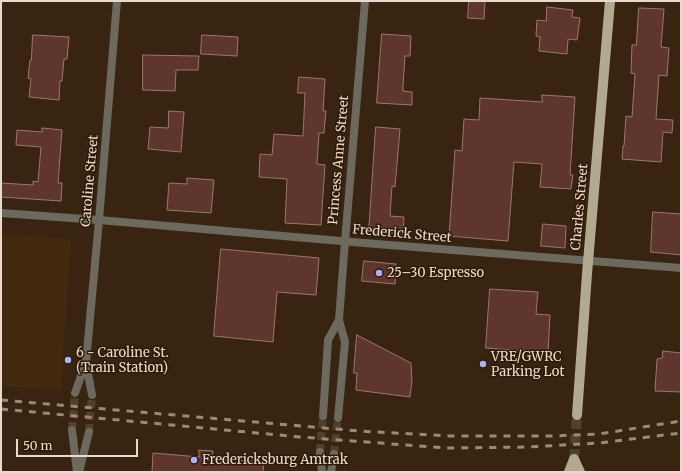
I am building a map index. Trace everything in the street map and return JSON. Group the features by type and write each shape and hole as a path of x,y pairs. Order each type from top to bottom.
{"main road":[{"name":"Charles Street","path":"577,415 588,260 610,1"},
{"path":"569,472 574,460"},
{"path":"573,472 574,460"},
{"path":"574,460 580,472"}],"street":[{"name":"Caroline Street","path":"75,393 86,362 117,1"},
{"name":"Princess Anne Street","path":"338,418 345,342 340,320 344,241 365,1"},
{"name":"Frederick Street","path":"1,213 681,268"},
{"name":"Princess Anne Street","path":"322,416 328,340 340,320"},
{"name":"Caroline Street","path":"86,362 92,395"},
{"path":"72,430 78,472"},
{"path":"78,472 89,432"},
{"path":"320,452 322,472"},
{"path":"331,472 334,454"}],"shaded area":[{"path":"1,234 71,239 61,390 1,386"}],"building":[{"path":"469,1 485,1 484,19 468,18"},
{"path":"547,7 573,10 572,17 580,18 577,40 568,39 567,54 539,51 540,37 536,36 537,20 546,21"},
{"path":"639,8 664,9 661,47 669,48 667,76 659,75 656,119 673,120 672,133 663,132 661,162 622,159 626,116 632,117 635,74 631,73 632,45 636,45"},
{"path":"382,34 411,36 410,56 405,56 403,91 412,92 412,105 377,103"},
{"path":"33,35 69,37 67,59 64,59 62,81 60,81 59,100 29,97 31,79 28,78"},
{"path":"202,35 238,37 237,56 201,54"},
{"path":"143,55 199,56 198,70 176,70 175,91 143,90"},
{"path":"299,77 325,79 323,111 326,111 324,133 319,133 317,164 325,165 321,225 285,223 287,179 259,177 260,154 272,155 274,134 303,136 305,93 298,93"},
{"path":"542,95 575,97 570,175 573,175 571,189 540,187 542,164 514,162 508,241 449,236 455,150 462,151 464,119 479,120 480,98 542,102"},
{"path":"169,111 184,112 181,152 148,149 150,127 168,128"},
{"path":"376,127 400,129 395,187 392,186 390,216 404,217 403,234 369,232"},
{"path":"42,128 62,130 58,183 62,183 61,201 1,197 1,183 33,185 33,181 38,182 41,147 16,145 17,130 42,132"},
{"path":"187,178 214,180 211,213 167,210 169,183 187,184"},
{"path":"653,212 681,214 681,255 651,252"},
{"path":"543,224 566,226 565,248 541,246"},
{"path":"221,249 319,258 316,295 277,292 273,342 214,336"},
{"name":"25–30 Espresso","path":"364,261 396,264 395,284 362,281"},
{"path":"490,289 538,292 536,314 550,315 548,353 486,348"},
{"path":"357,335 411,363 412,381 410,397 356,390 357,373 354,373"},
{"path":"663,351 681,353 681,392 655,391 657,359 662,358"},
{"name":"Fredericksburg Amtrak","path":"199,450 213,451 212,458 264,462 263,472 152,472 153,453 199,457"}],"tunnel":[{"path":"72,430 75,393"},
{"path":"89,432 92,395"},
{"path":"574,459 577,415"},
{"path":"320,452 323,416"},
{"path":"334,454 338,418"}],"railway":[{"path":"1,400 359,431 450,436 551,436 599,434 681,421"},
{"path":"1,409 300,437 446,448 528,447 599,443 681,433"}],"place":[{"name":"25–30 Espresso","path":"379,273"},
{"name":"6 - Caroline St. (Train Station)","path":"68,360"},
{"name":"VRE/GWRC Parking Lot","path":"483,364"},
{"name":"Fredericksburg Amtrak","path":"194,460"}]}
